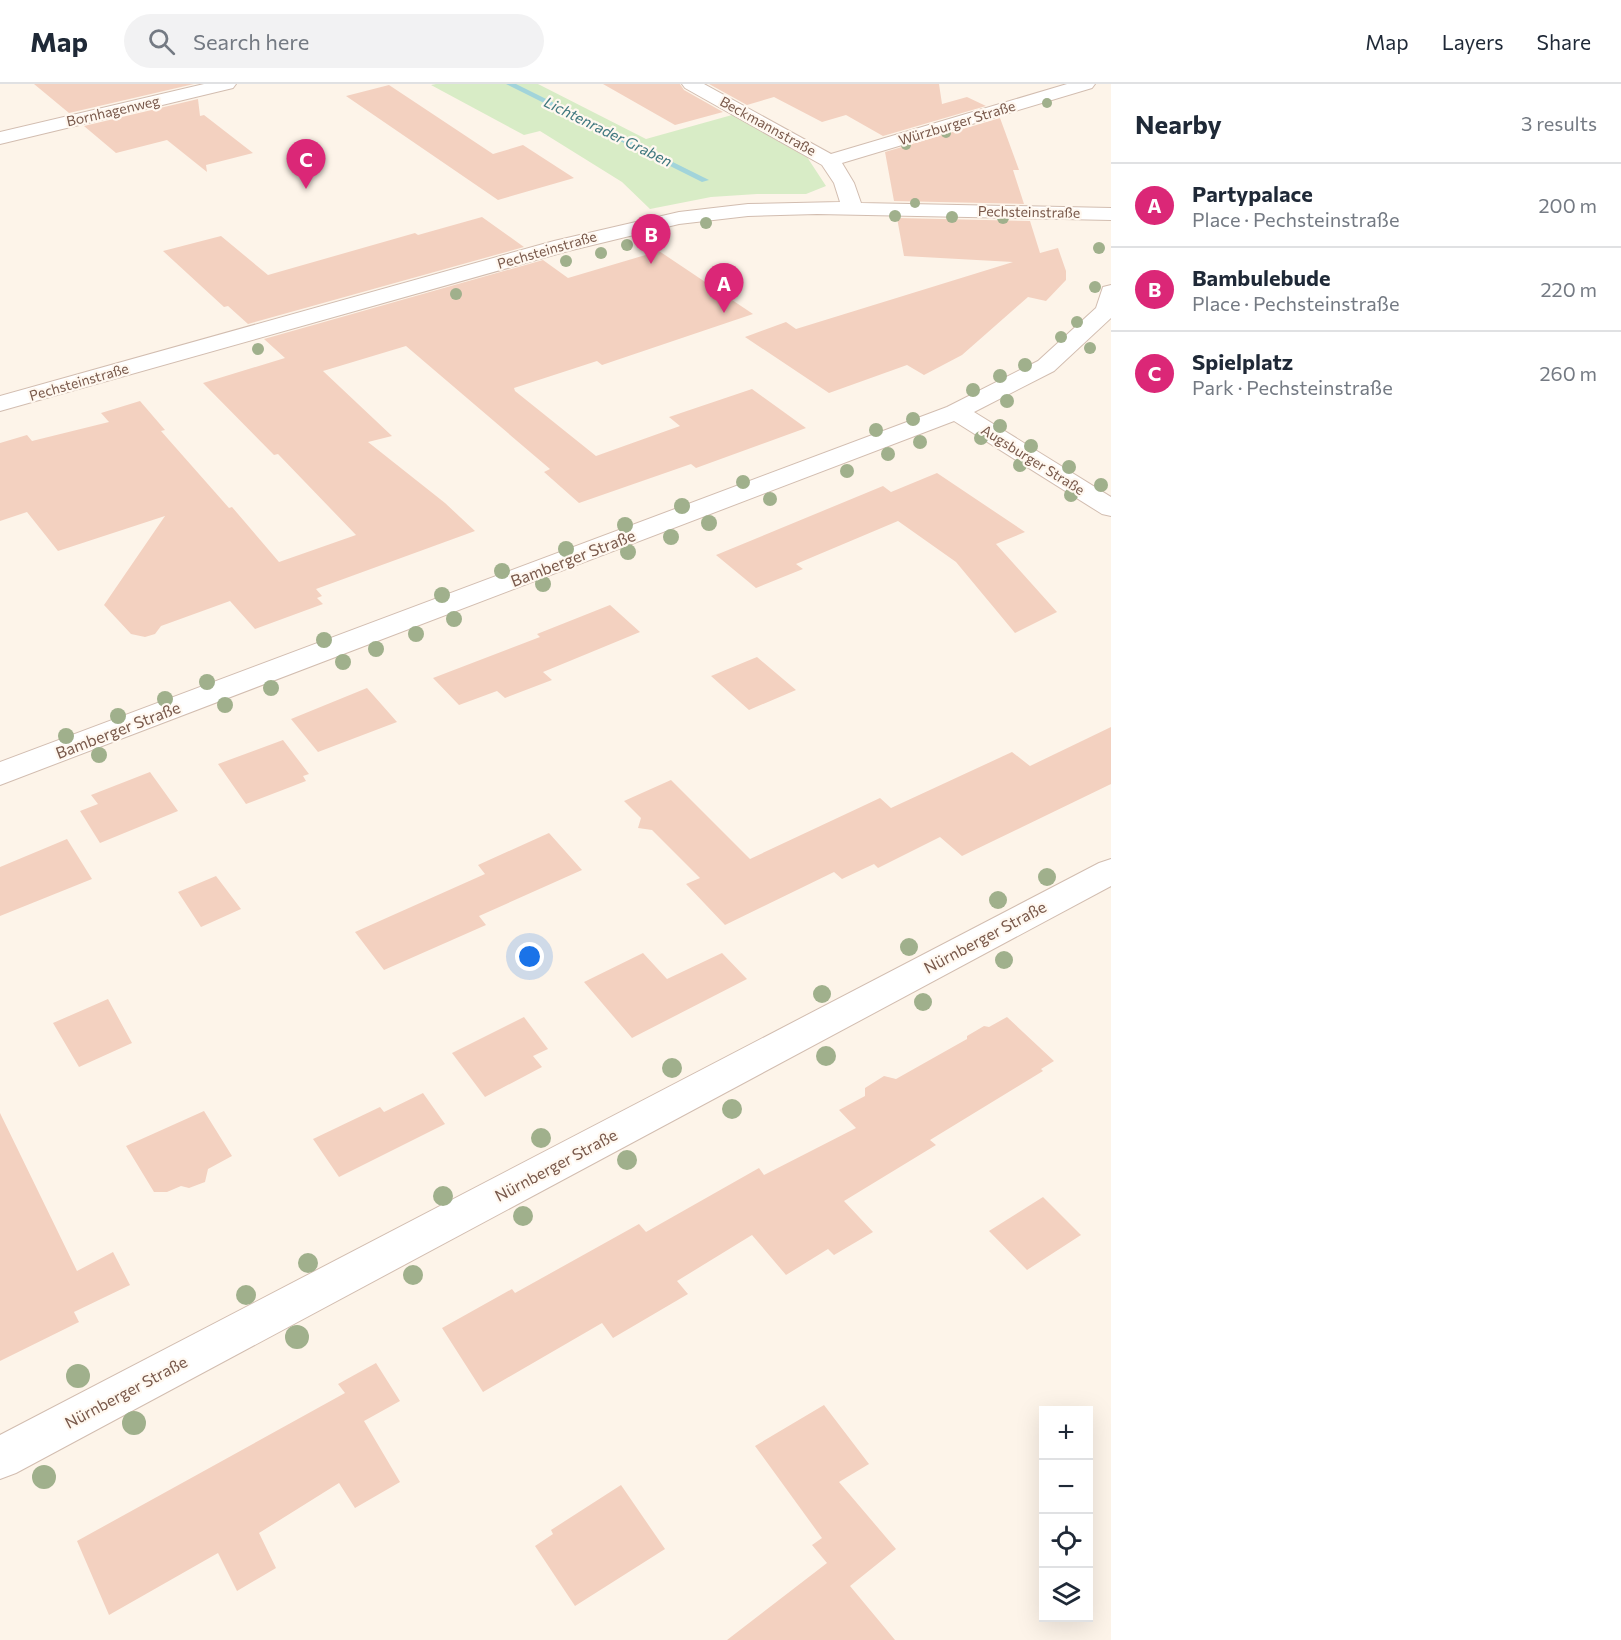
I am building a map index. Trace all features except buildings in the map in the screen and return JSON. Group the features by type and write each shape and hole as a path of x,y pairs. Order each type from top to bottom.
{"street":[{"name":"Bornhagenweg","path":"0,138 226,84"},
{"name":"Beckmannstraße","path":"691,84 828,161 837,170 848,191 852,208"},
{"name":"Würzburger Straße","path":"828,161 1086,84"},
{"name":"Pechsteinstraße","path":"0,404 633,227 710,213 784,208 852,208 1111,214"},
{"name":"Bamberger Straße","path":"0,774 956,412 1046,366 1107,310 1111,292"},
{"name":"Augsburger Straße","path":"956,412 1111,508"},
{"name":"Nürnberger Straße","path":"0,1458 1111,871"}],"green space":[{"path":"538,84 646,139 732,115 807,157 826,186 806,194 711,197 650,209 622,182 540,131 524,135 431,85"}],"waterway":[{"name":"Lichtenrader Graben","path":"510,84 705,180"}],"place":[{"name":"Spielplatz","path":"306,189"},
{"name":"Bambulebude","path":"651,264"},
{"name":"Partypalace","path":"724,313"}]}
